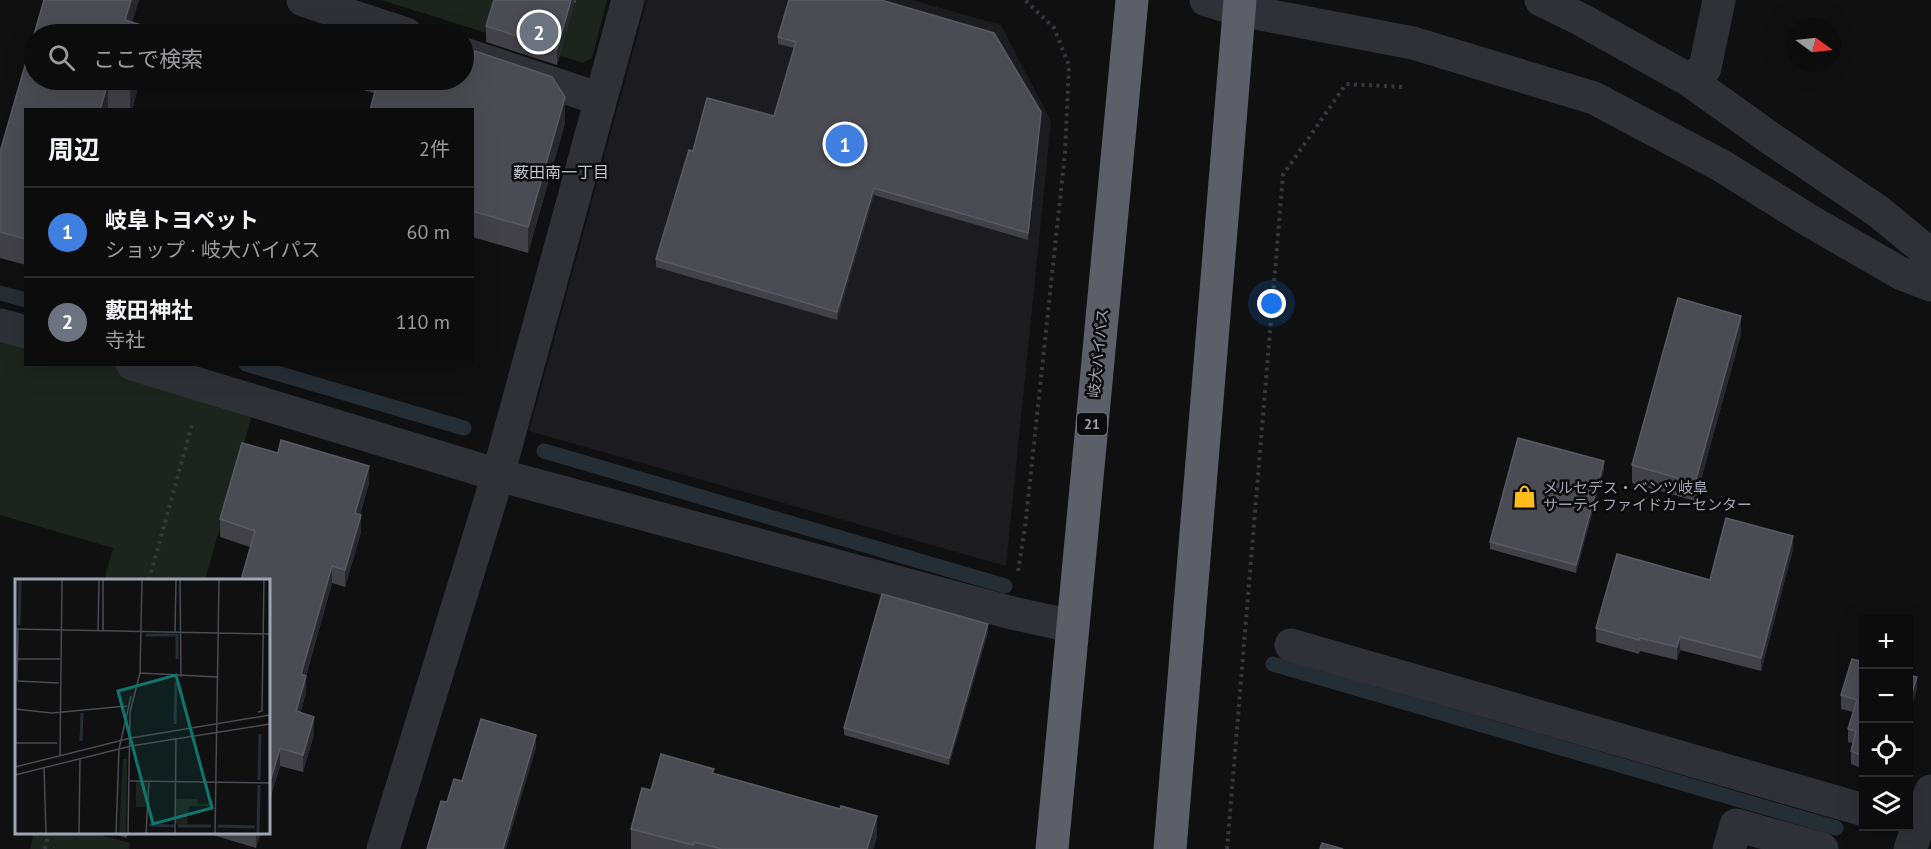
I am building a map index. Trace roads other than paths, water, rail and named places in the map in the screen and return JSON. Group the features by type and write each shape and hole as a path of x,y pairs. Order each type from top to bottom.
{"highway":[{"name":"岐大バイパス","path":"1052,849 1132,0"},
{"path":"1170,849 1240,5"}],"street":[{"path":"303,0 376,24"},
{"path":"383,849 498,476 628,0"},
{"path":"1206,0 1240,5 1413,43 1594,98 1722,166 1810,221 1900,273 1931,285"},
{"path":"1541,0 1582,20 1689,80 1880,212 1931,255"},
{"path":"1689,80 1705,68 1719,0"},
{"path":"474,57 600,99"},
{"path":"0,325 24,331"},
{"path":"138,366 498,476 1012,613 1072,626"},
{"path":"1291,645 1859,809"},
{"path":"1912,832 1931,791"},
{"path":"1729,849 1736,825 1822,849"}],"waterway":[{"path":"0,293 24,299"},
{"path":"253,366 464,428"},
{"path":"544,451 1005,586"},
{"path":"1273,664 1836,828"}],"place":[{"name":"藪田神社","path":"539,32"},
{"name":"岐阜トヨペット","path":"845,144"},
{"name":"メルセデス・ベンツ岐阜 サーティファイドカーセンター","path":"1525,496"}],"district":[{"name":"薮田南一丁目","path":"561,172"}]}
